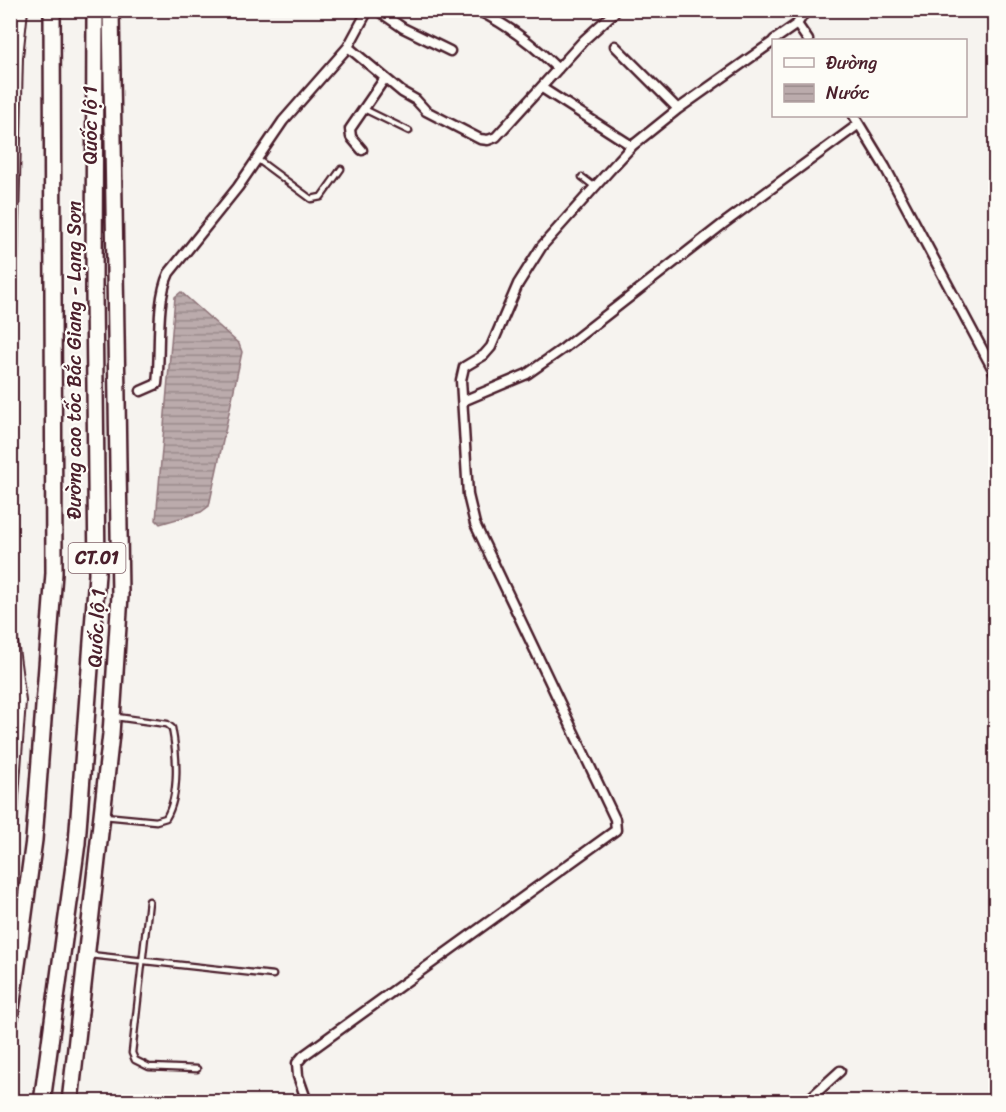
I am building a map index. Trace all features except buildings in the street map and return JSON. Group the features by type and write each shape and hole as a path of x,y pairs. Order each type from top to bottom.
{"highway":[{"name":"Đường cao tốc Bắc Giang - Lạng Sơn","path":"10,1017 34,840 54,573 52,10"},
{"name":"Đường cao tốc Bắc Giang - Lạng Sơn","path":"42,1101 77,843 97,574 94,304 95,10"},
{"name":"Quốc lộ 1","path":"70,1101 88,955 112,717 120,595 111,10"}],"street":[{"path":"10,304 16,57 21,10"},
{"path":"141,391 157,384 162,298 164,284 169,273 238,188 284,121 348,47 369,10"},
{"path":"377,10 403,28 450,51"},
{"path":"477,10 520,35 558,69"},
{"path":"348,47 416,100 426,111 480,139 488,140 496,136 584,40 617,10"},
{"path":"777,39 797,24 803,11"},
{"path":"797,24 807,39"},
{"path":"307,1101 298,1077 297,1063 303,1056 578,860 616,830 617,825 475,524 468,495 461,380 464,367 484,355 491,346 519,284 542,246 632,146 678,109 772,42"},
{"path":"615,46 678,109"},
{"path":"362,150 351,137 350,129 385,78"},
{"path":"542,88 632,146"},
{"path":"463,402 527,374 564,348 857,120 885,167 996,375"},
{"path":"10,634 15,700 10,823"},
{"path":"806,1101 840,1071"}],"lane":[{"path":"364,109 409,131"},
{"path":"257,159 311,199 321,197 341,169"},
{"path":"582,177 595,187"},
{"path":"101,816 156,821 166,818 172,808 175,744 172,728 167,724 112,717"},
{"path":"149,901 132,1053 135,1060 149,1066 197,1069"},
{"path":"88,955 273,975"}],"water":[{"path":"181,292 239,344 242,352 209,506 201,512 160,524 156,520 175,297"}]}
